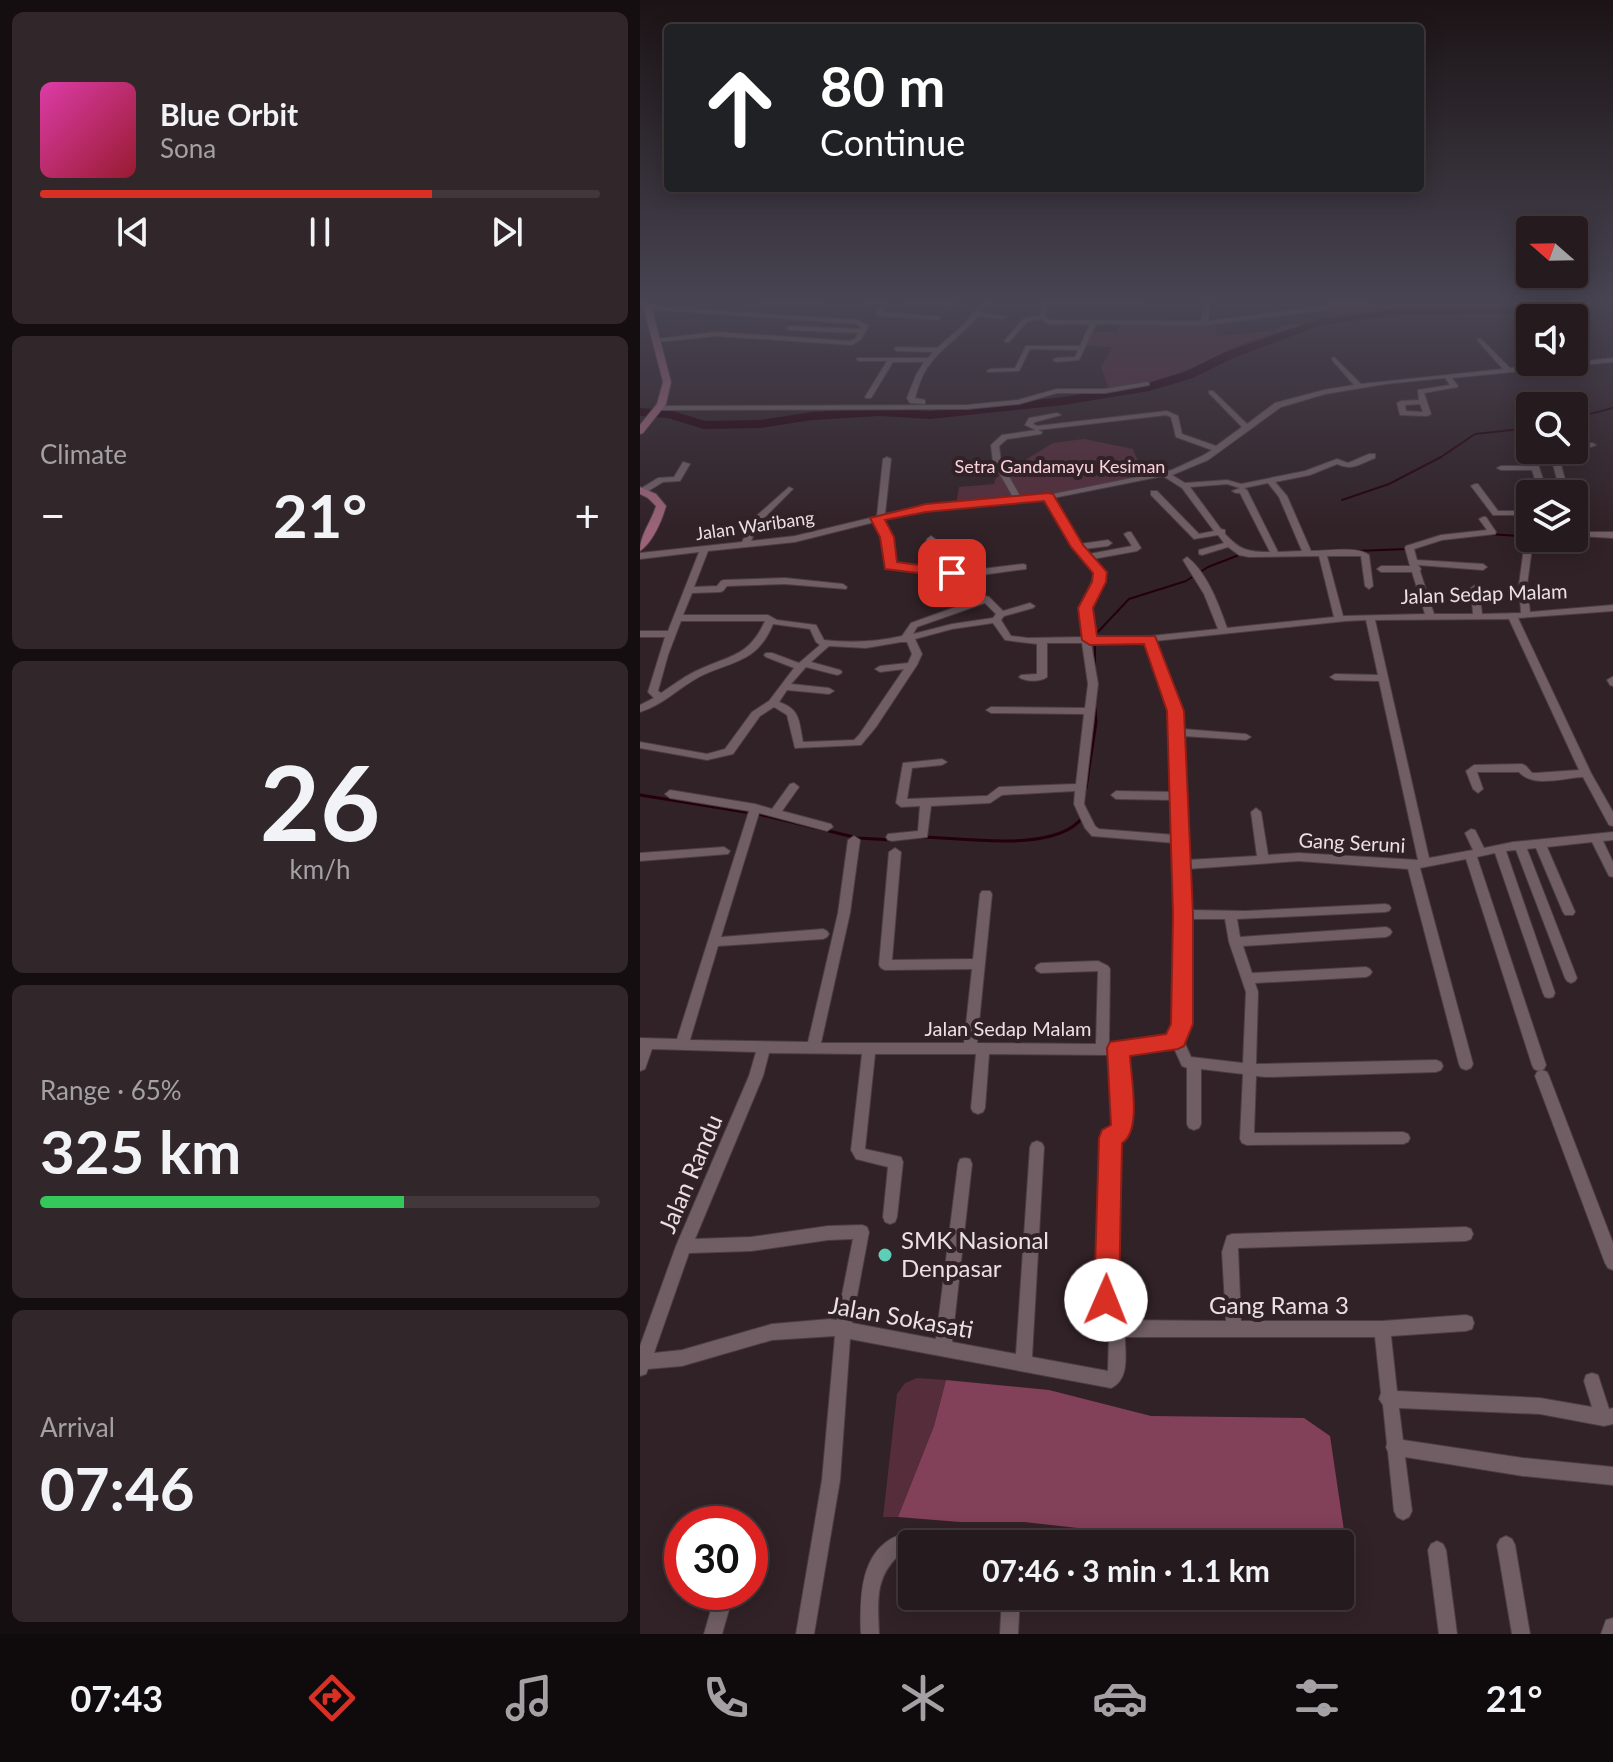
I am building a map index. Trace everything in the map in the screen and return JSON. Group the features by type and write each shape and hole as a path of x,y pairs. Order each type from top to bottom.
{"main road":[{"path":"643,427 658,409 666,377"},
{"path":"640,548 661,506 656,498 641,491"}],"street":[{"path":"869,397 881,377"},
{"path":"921,377 911,400 966,400"},
{"path":"1351,377 1359,386"},
{"name":"Jalan Waribang","path":"640,556 806,537 926,508 1048,497 1163,473 1188,467 1283,403 1359,386 1445,377"},
{"path":"1424,402 1420,391 1455,386 1448,377"},
{"path":"1427,379 1433,388"},
{"path":"658,409 967,407 1019,402 1057,391 1105,391 1147,384"},
{"path":"1211,392 1245,426"},
{"path":"1057,415 1032,420 1029,425 1036,428 1170,413 1174,416 1179,435 1217,449"},
{"path":"1019,501 997,462 994,450 997,441 1010,435 1087,428 1090,422"},
{"path":"1539,480 1534,468 1535,458 1581,455 1581,448 1592,445"},
{"path":"1184,485 1227,482 1241,486 1307,473 1335,462 1348,466 1372,456"},
{"path":"887,459 879,517 887,537 890,566 976,574 1023,567"},
{"path":"641,491 661,480 677,479 686,464"},
{"path":"1501,468 1534,468"},
{"path":"1163,473 1184,485 1231,543 1247,555 1307,551 1364,554 1369,586"},
{"path":"1270,480 1283,496 1307,551"},
{"path":"1475,486 1495,512 1516,513"},
{"path":"745,545 756,521 789,489"},
{"path":"1236,491 1243,490 1275,553"},
{"path":"1154,493 1197,537 1222,532"},
{"path":"1048,497 1078,547 1100,572 1099,582 1085,608 1092,640 1093,684 1082,808 1090,828 1096,833 1181,839"},
{"path":"1430,617 1409,548 1441,538 1492,532 1483,519"},
{"path":"1088,557 1137,548 1128,534"},
{"path":"1588,534 1613,535"},
{"path":"923,569 931,539"},
{"path":"1078,547 1108,543"},
{"path":"1202,552 1231,543"},
{"path":"662,699 653,692 670,634 680,618 704,549"},
{"path":"1322,552 1339,618"},
{"path":"1526,615 1523,585 1527,552"},
{"path":"1187,560 1214,600 1223,631"},
{"path":"1381,569 1416,565 1483,567"},
{"path":"942,590 943,571"},
{"path":"691,590 720,589 724,583 757,580 843,587"},
{"path":"1475,588 1478,616"},
{"path":"908,640 914,625 986,599 998,617"},
{"path":"680,618 765,617 813,627 817,640 857,646 908,640 1030,606"},
{"name":"Jalan Sedap Malam","path":"998,617 1008,638 1042,641 1150,639 1339,618 1512,616 1613,608"},
{"path":"1512,616 1586,773 1613,822"},
{"path":"1370,617 1396,727 1419,864 1466,1064"},
{"path":"640,709 662,699 699,673 749,653 764,638 770,620"},
{"path":"640,634 670,634"},
{"path":"1150,639 1176,711 1178,732 1183,914 1182,1024 1176,1039 1185,1060 1266,1071 1436,1066"},
{"path":"773,703 785,706 791,712 799,746 857,743 874,727 912,665 917,651 908,640"},
{"path":"1024,677 1042,677 1042,641"},
{"path":"640,745 704,756 729,752 756,714 773,703 827,643"},
{"path":"769,655 837,672"},
{"path":"880,669 912,665"},
{"path":"1335,677 1382,678"},
{"path":"785,687 829,691"},
{"path":"991,710 1090,711"},
{"path":"1178,732 1246,737"},
{"path":"942,762 906,766 901,803 988,800 999,791 1082,787"},
{"path":"1478,789 1471,771 1474,769 1522,768 1531,777 1586,773"},
{"path":"775,813 794,787"},
{"path":"670,794 775,813 827,827"},
{"path":"1116,795 1179,796"},
{"path":"892,837 923,834 926,804"},
{"path":"682,1045 754,811"},
{"path":"1256,812 1263,859"},
{"path":"1471,833 1541,1070 1613,1263"},
{"name":"Gang Seruni","path":"1181,865 1322,857 1419,864 1475,852 1613,838"},
{"path":"1596,839 1613,873"},
{"path":"813,1049 844,913 854,840"},
{"path":"1540,844 1569,912"},
{"path":"1520,846 1571,978"},
{"path":"1499,849 1549,993"},
{"path":"640,857 724,851"},
{"path":"895,852 885,965 979,964"},
{"path":"978,1108 976,1049 979,964 986,894"},
{"path":"1183,914 1230,916 1385,908"},
{"path":"1230,916 1252,996 1247,1069 1247,1139 1403,1138"},
{"path":"1235,942 1386,932"},
{"path":"714,942 823,934"},
{"path":"1041,968 1098,966 1104,969 1102,1049"},
{"path":"1248,978 1366,972"},
{"name":"Jalan Sedap Malam","path":"644,1043 813,1049 1102,1049 1164,1044 1176,1039"},
{"path":"640,1065 644,1043"},
{"name":"Jalan Randu","path":"641,1364 684,1246 751,1088 764,1048"},
{"path":"1117,1329 1110,1327 1106,1321 1111,1136 1121,1132 1122,1126 1118,1048"},
{"path":"869,1049 858,1150 861,1155 896,1162 890,1217"},
{"path":"1194,1063 1194,1124"},
{"path":"1023,1364 1037,1147"},
{"path":"943,1349 965,1164"},
{"path":"684,1246 751,1244 828,1233 862,1232 843,1329 831,1480 805,1634"},
{"path":"1234,1330 1232,1241 1466,1234"},
{"name":"Gang Rama 3","path":"1117,1329 1382,1329 1466,1323"},
{"name":"Jalan Sokasati","path":"641,1364 682,1358 772,1332 815,1327 843,1329 1114,1379 1117,1372 1117,1329"},
{"path":"1382,1329 1387,1399 1403,1511"},
{"path":"1592,1381 1609,1417"},
{"path":"1387,1399 1540,1406 1609,1417"},
{"path":"1394,1447 1523,1467 1613,1476"},
{"path":"870,1634 869,1602 876,1564 898,1545"},
{"path":"1506,1545 1521,1634"},
{"path":"1437,1550 1448,1634"},
{"path":"713,1634 720,1610"},
{"path":"1009,1634 1010,1610"},
{"path":"1610,1634 1613,1627"}],"green space":[{"path":"1105,377 1166,377 1145,383 1109,389"},
{"name":"Setra Gandamayu Kesiman","path":"1084,439 1133,449 1144,476 1047,496 956,505 959,487 994,484 996,478 1053,443"},
{"path":"917,1378 946,1380 934,1426 898,1517 883,1517 897,1394 905,1383"}],"shaded area":[{"path":"946,1380 1049,1390 1151,1416 1304,1418 1330,1436 1344,1530 1095,1530 1024,1522 960,1522 898,1517 934,1426"}],"waterway":[{"path":"640,412 669,414 704,425 760,424 812,416 880,412 930,415 1064,401 1149,387 1181,377"},
{"path":"1588,414 1613,408"},
{"path":"1342,500 1389,484 1441,457 1475,434 1516,430"},
{"path":"1489,534 1516,536"},
{"path":"1355,551 1407,549"},
{"path":"1095,665 1095,635 1129,599 1186,581 1208,567 1239,555"},
{"path":"1086,788 1096,722 1095,708"},
{"path":"640,795 751,813"},
{"path":"758,814 858,838 892,840"},
{"path":"923,837 1031,840 1069,829 1082,818"}],"place":[{"name":"SMK Nasional Denpasar","path":"885,1255"}],"route":[{"path":"952,573 890,566 887,537 877,518 926,508 991,505 1048,497 1078,547 1100,572 1099,582 1085,608 1090,640 1150,639 1176,711 1183,914 1182,1024 1176,1039 1170,1043 1118,1048 1122,1126 1121,1132 1110,1138 1106,1300"}]}
